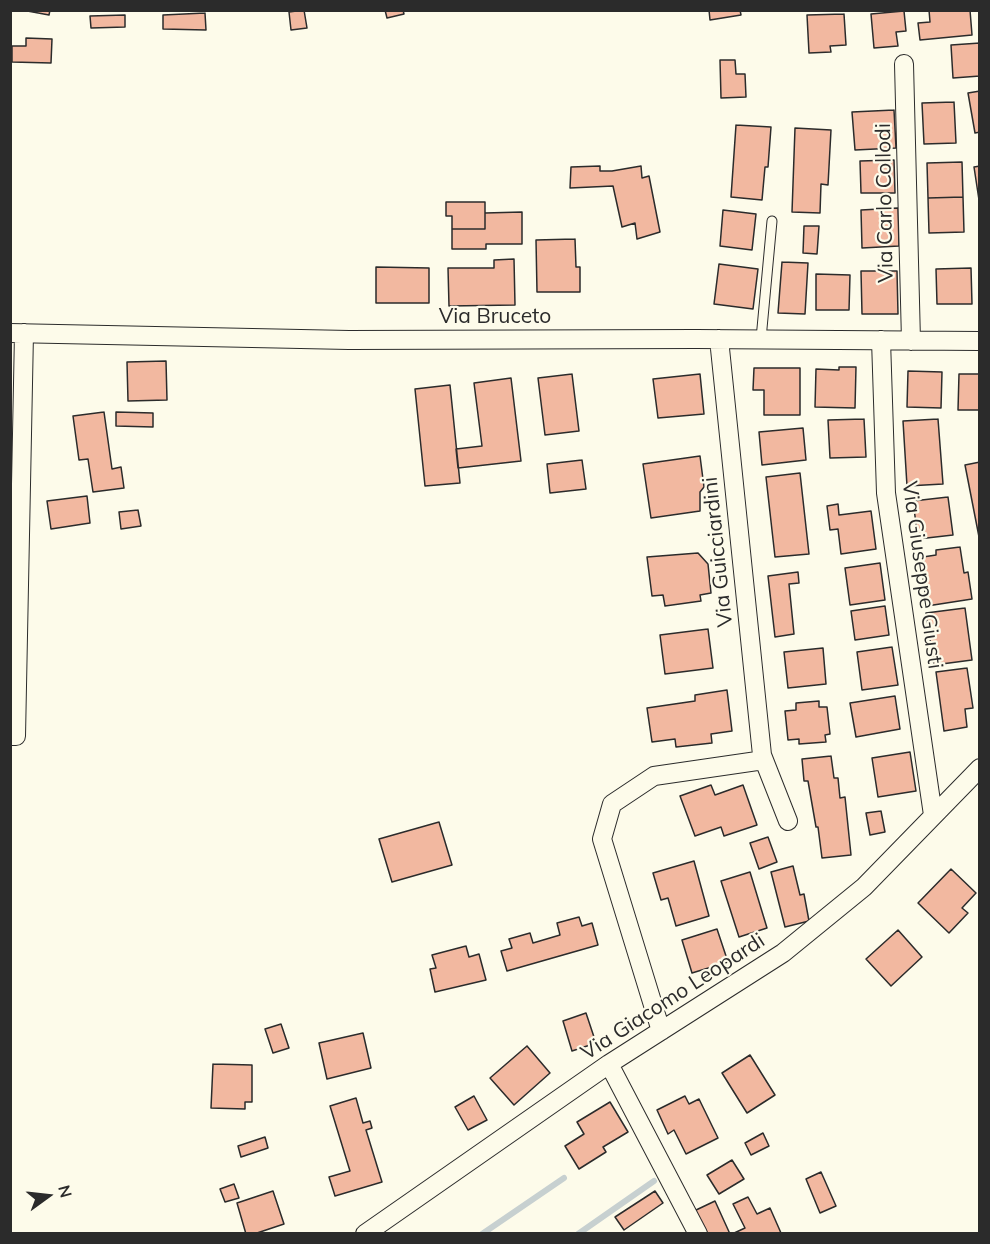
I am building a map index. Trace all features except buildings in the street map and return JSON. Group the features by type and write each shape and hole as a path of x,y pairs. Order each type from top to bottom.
{"street":[{"name":"Via Carlo Collodi","path":"904,64 911,340"},
{"name":"Via Bruceto","path":"17,333 349,340 980,341"},
{"path":"10,736 16,736 17,333"},
{"name":"Via Guicciardini","path":"719,339 764,760 788,821"},
{"name":"Via Giuseppe Giusti","path":"881,340 886,493 933,815"},
{"path":"661,1031 602,839 612,804 654,776 764,760"},
{"name":"Via Giacomo Leopardi","path":"365,1233 609,1064 783,953 864,887 980,768"},
{"path":"609,1064 698,1233"}],"lane":[{"path":"761,339 772,221"}],"waterway":[{"path":"482,1234 564,1178"},
{"path":"578,1234 654,1181"}]}
